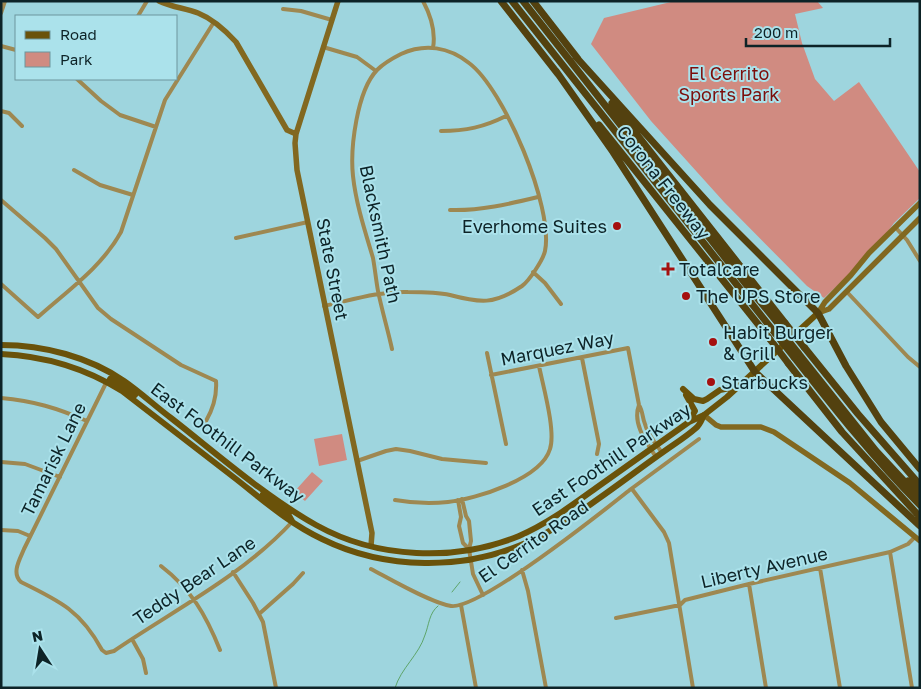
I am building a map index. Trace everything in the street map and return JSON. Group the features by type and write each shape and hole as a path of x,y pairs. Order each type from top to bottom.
{"highway":[{"name":"Corona Freeway","path":"502,1 769,338 797,354 858,414 920,485"},
{"path":"512,1 654,181 780,328"},
{"path":"523,1 780,328 797,354 866,446 893,478 920,505"},
{"name":"Corona Freeway","path":"533,1 780,328 842,432 920,517"},
{"path":"576,58 710,206 818,313 846,366 881,422 920,469"},
{"path":"556,71 613,152 755,372 920,526"},
{"path":"654,181 715,271"},
{"path":"797,354 909,482 920,489"},
{"path":"797,354 855,426 920,498"}],"main road":[{"path":"704,415 740,386 818,313"},
{"name":"East Foothill Parkway","path":"1,345 38,347 94,365 124,381 243,475 298,514 339,536 386,550 422,553 469,549 510,539 544,523 688,422 704,415"},
{"name":"East Foothill Parkway","path":"1,354 34,356 51,360 107,381 292,522 324,540 346,549 375,557 413,563 439,563 498,553 544,534 580,512 698,427 704,415"},
{"path":"107,381 113,380 144,401 151,402"},
{"path":"688,422 695,410 683,389 694,399 703,400 720,390 740,386"},
{"path":"243,475 249,483 288,514 292,522 300,520 328,534 339,536"}],"street":[{"path":"1,13 5,1"},
{"path":"139,15 146,1"},
{"path":"159,1 198,13 214,22 236,42 287,130 296,134"},
{"name":"State Street","path":"338,1 296,134 295,143 297,170 372,533 371,546"},
{"path":"324,306 379,294 406,292 448,295 480,302 494,299 511,293 524,284 534,272 544,252 546,230 527,159 518,137 493,91 470,64 454,54 434,48 433,26 423,1"},
{"path":"284,9 301,11 332,20"},
{"path":"178,79 214,22"},
{"path":"1,46 15,50"},
{"path":"323,46 357,57 376,72"},
{"name":"Blacksmith Path","path":"392,349 354,184 352,155 354,132 366,88 376,72 395,56 420,48 434,48"},
{"path":"78,80 101,102 120,115 156,127"},
{"path":"1,284 38,318 103,260 121,232 165,100 178,80"},
{"path":"1,111 9,113 22,126"},
{"path":"441,131 458,131 486,126 506,116"},
{"path":"74,170 100,185 132,195"},
{"path":"450,210 468,210 505,205 538,197"},
{"path":"1,200 56,249 98,308 111,319 180,365 216,381 217,390 211,412 206,421"},
{"path":"818,313 825,302 869,253 920,204"},
{"path":"818,313 828,309 847,292 920,218"},
{"path":"236,238 308,222"},
{"path":"895,227 920,261"},
{"path":"534,272 562,304"},
{"path":"847,292 908,357 920,367"},
{"name":"Marquez Way","path":"491,375 628,348 638,405"},
{"path":"486,353 506,444"},
{"path":"582,358 599,444 597,454"},
{"path":"395,500 428,503 460,500 512,482 533,470 546,459 550,449 552,433 539,366"},
{"name":"Tamarisk Lane","path":"106,653 102,650 84,621 70,610 17,578 16,572 30,536 107,381"},
{"path":"1,398 32,401 58,408 87,421"},
{"path":"638,405 642,409 645,425 659,455 654,447 643,437 638,423 636,410 638,405"},
{"path":"704,415 716,425 722,427 761,427 774,432 850,484 918,539"},
{"name":"El Cerrito Road","path":"461,605 483,595 522,570 595,518 699,439"},
{"path":"357,462 386,450 400,449 442,460 486,463"},
{"path":"1,462 25,464 60,477"},
{"path":"632,489 667,538 693,688"},
{"path":"460,500 463,517 470,526 471,541 469,549 473,574 483,595"},
{"path":"463,517 459,526 463,544 469,549"},
{"name":"Teddy Bear Lane","path":"106,653 114,651 194,600 270,546 292,522"},
{"path":"1,530 18,531 30,536"},
{"name":"Liberty Avenue","path":"616,618 680,605 685,600 890,552 918,539"},
{"path":"890,552 912,688"},
{"path":"161,566 178,580 194,600 210,626 220,650"},
{"path":"820,568 840,688"},
{"path":"371,569 431,599 451,606 461,605 476,688"},
{"path":"522,570 528,591 546,688"},
{"path":"233,572 259,614 266,631 276,688"},
{"path":"259,614 294,584 303,573"},
{"path":"749,584 766,688"},
{"path":"132,639 143,660 146,673"}],"green space":[{"name":"El Cerrito Sports Park","path":"675,1 817,1 823,8 795,14 802,43 815,79 834,101 859,82 920,172 920,198 894,223 872,253 824,298 807,286 724,202 651,121 591,44 604,18"},
{"path":"342,434 347,460 319,466 314,439"},
{"path":"312,472 323,481 305,501 294,492"}],"waterway":[{"path":"452,592 460,582"},
{"path":"395,688 401,674 422,642 431,616 438,606"}],"place":[{"name":"Everhome Suites","path":"617,226"},
{"name":"Totalcare","path":"668,269"},
{"name":"The UPS Store","path":"686,296"},
{"name":"Habit Burger & Grill","path":"713,342"},
{"name":"Starbucks","path":"711,382"}]}
